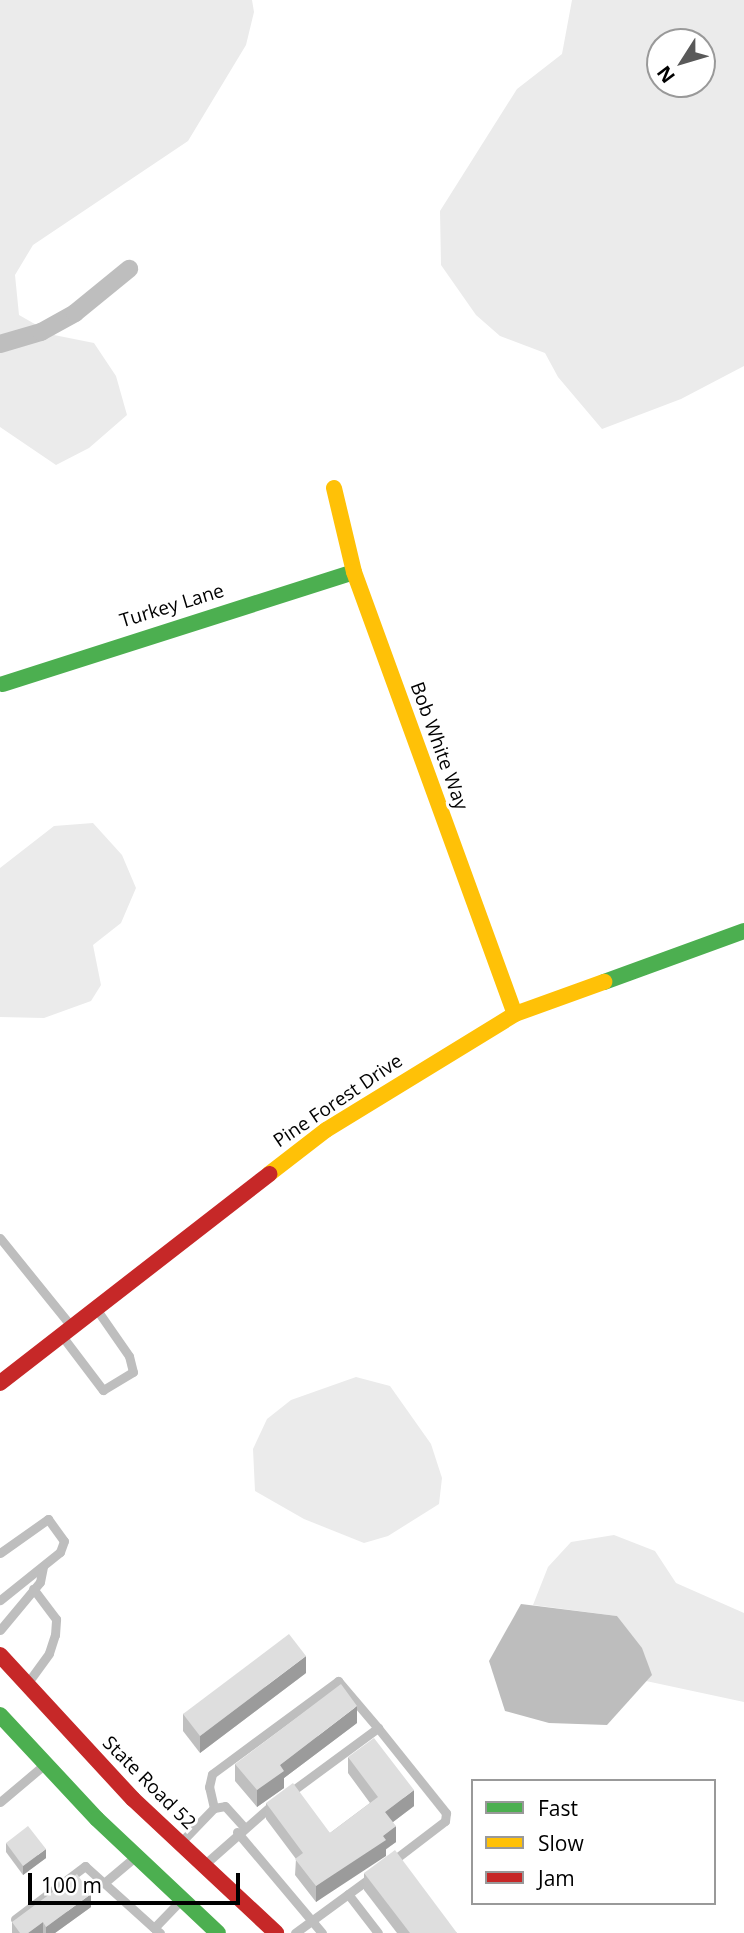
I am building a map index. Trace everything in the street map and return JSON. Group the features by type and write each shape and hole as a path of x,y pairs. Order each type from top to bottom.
{"street":[{"path":"0,344 41,332 75,313 129,269"},
{"name":"Bob White Way","path":"334,488 354,572 515,1014"},
{"name":"Turkey Lane","path":"3,684 354,572"},
{"name":"Pine Forest Drive","path":"0,1383 326,1130 515,1014 744,931"},
{"name":"State Road 52","path":"0,1655 180,1843 276,1933"},
{"path":"0,1715 44,1765 218,1933"}],"lane":[{"path":"0,1238 67,1331 103,1390 133,1372 130,1356 96,1308"},
{"path":"0,1553 48,1518 61,1534 64,1546 0,1600"},
{"path":"0,1630 33,1589 43,1566"},
{"path":"26,1685 49,1653 55,1635 56,1619 33,1589"},
{"path":"214,1808 209,1787 212,1774 338,1681 446,1813 445,1821 296,1933"},
{"path":"203,1865 240,1830 378,1728"},
{"path":"0,1802 44,1765"},
{"path":"180,1843 214,1808 225,1806 240,1830 321,1933"},
{"path":"104,1883 136,1856"},
{"path":"15,1919 85,1866 157,1930 182,1899"},
{"path":"348,1894 378,1933"}],"shaded area":[{"path":"0,0 252,0 254,12 246,45 188,141 33,245 15,275 19,315 54,335 94,343 116,376 127,415 89,448 56,465 0,427"},
{"path":"572,0 744,0 744,366 681,399 602,429 558,377 545,353 500,336 476,315 441,265 440,211 517,89 562,54"},
{"path":"93,823 122,855 136,888 121,923 93,945 101,985 91,1001 44,1018 0,1017 0,868 54,826"},
{"path":"356,1377 390,1386 431,1444 442,1478 439,1504 388,1536 364,1543 304,1519 255,1491 253,1449 267,1419 291,1400"},
{"path":"614,1535 655,1551 676,1583 744,1613 744,1702 646,1681 651,1675 617,1616 533,1605 548,1567 571,1542"},
{"path":"521,1604 617,1616 642,1648 652,1675 607,1725 549,1723 505,1711 489,1661"}],"building":[{"path":"289,1634 306,1656 200,1736 183,1714"},
{"path":"341,1684 357,1706 280,1765 284,1771 257,1790 235,1764"},
{"path":"374,1738 414,1790 385,1812 396,1826 383,1836 386,1840 316,1886 295,1859 303,1853 266,1803 293,1783 330,1833 378,1797 348,1757"},
{"path":"28,1826 46,1849 23,1866 6,1843"},
{"path":"395,1850 457,1933 410,1933 364,1873"},
{"path":"77,1874 91,1894 46,1927 43,1922 28,1933 20,1933 12,1922"}],"traffic: fast":[{"path":"3,684 354,572"},
{"path":"604,982 744,931"},
{"path":"0,1715 97,1819 218,1933"}],"traffic: slow":[{"path":"334,488 354,572 515,1014"},
{"path":"269,1174 326,1130 515,1014 604,982"}],"traffic: jam":[{"path":"0,1383 269,1174"},
{"path":"0,1655 133,1799 276,1933"}]}
